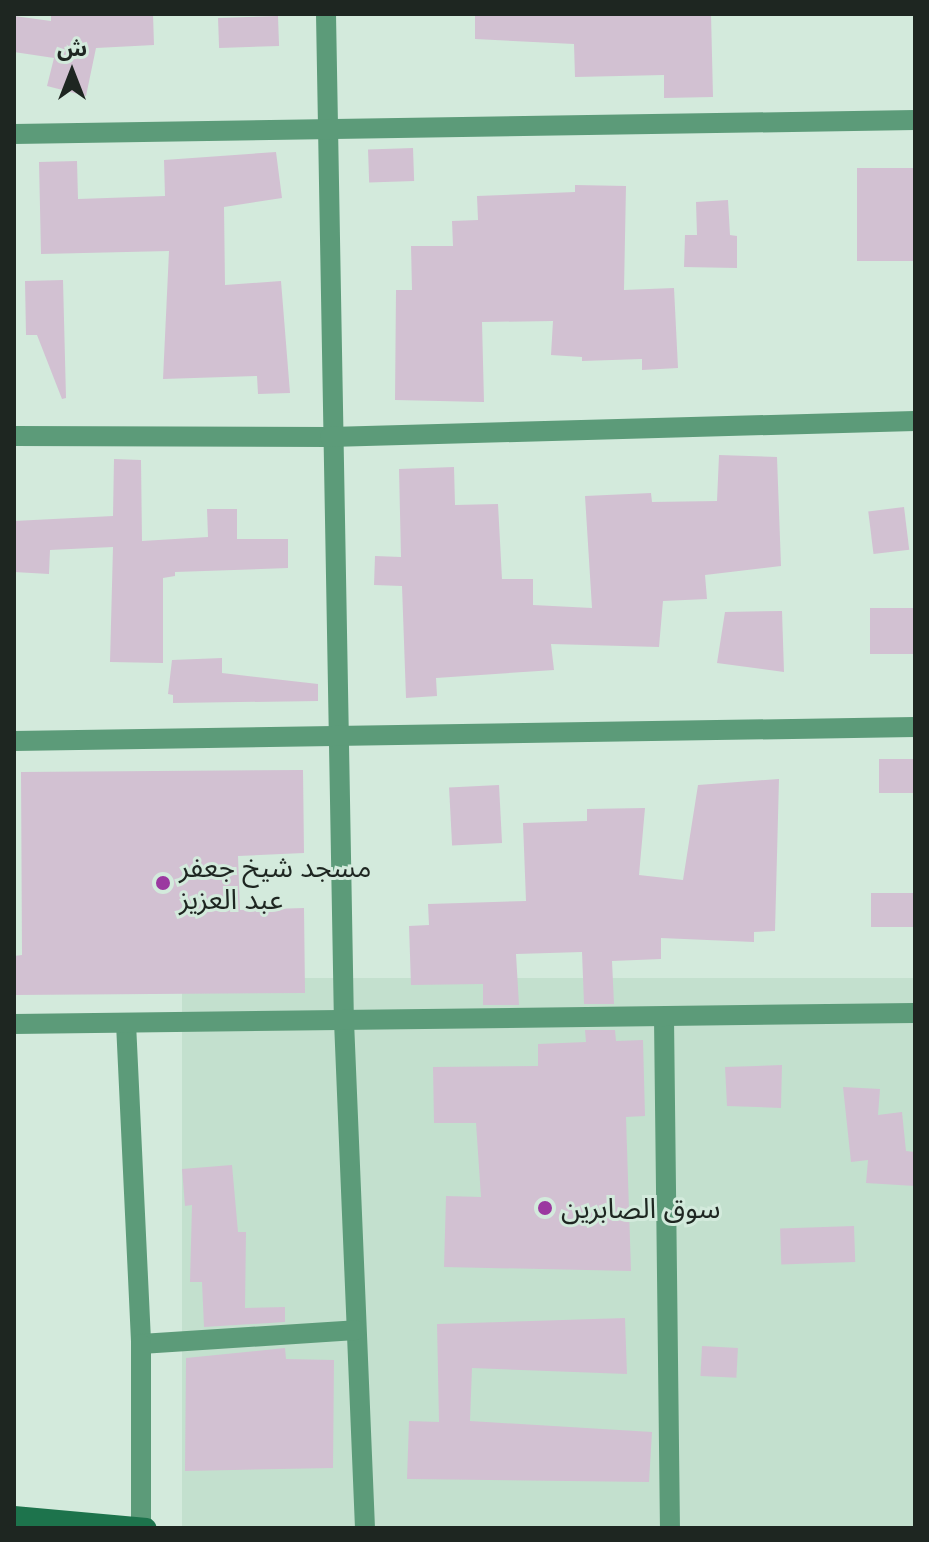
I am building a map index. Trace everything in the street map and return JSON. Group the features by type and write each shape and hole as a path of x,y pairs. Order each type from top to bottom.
{"street":[{"path":"326,14 330,437 344,1021 365,1528"},
{"path":"14,134 915,120"},
{"path":"14,436 330,437 915,421"},
{"path":"14,741 915,727"},
{"path":"14,1024 915,1013"},
{"path":"664,1018 670,1528"},
{"path":"14,1516 143,1528 141,1344 126,1023"},
{"path":"141,1344 356,1330"}],"shaded area":[{"name":"سوق الصابرين","path":"182,978 915,978 915,1528 182,1528"}],"building":[{"path":"153,14 154,45 96,48 86,96 47,86 54,58 14,52 14,16 51,21 51,16"},
{"path":"475,14 711,14 713,97 664,98 664,75 575,77 574,44 475,39"},
{"path":"278,16 279,46 219,48 218,18"},
{"path":"413,148 414,181 369,183 368,150"},
{"path":"276,152 282,198 224,207 225,285 281,281 290,393 258,394 257,376 163,379 169,251 41,254 39,162 77,161 78,199 165,196 164,160"},
{"path":"857,168 915,168 915,261 857,261"},
{"path":"575,185 626,186 624,290 674,288 678,368 642,370 642,359 582,361 582,357 551,355 553,321 482,322 484,402 395,400 396,290 412,290 411,246 453,246 452,221 478,220 477,196 575,192"},
{"path":"728,200 730,235 737,236 737,268 684,267 685,235 697,235 696,202"},
{"path":"63,280 66,398 62,399 37,335 26,335 25,281"},
{"path":"719,455 777,457 781,566 705,575 707,599 663,601 659,647 551,644 554,670 436,678 437,696 406,698 402,586 374,585 375,556 401,557 399,469 454,467 455,505 498,504 502,579 533,579 533,605 592,608 585,496 651,493 652,502 717,501"},
{"path":"114,459 141,460 142,541 208,537 207,509 237,509 237,539 288,539 288,568 175,572 175,576 163,578 163,663 110,662 113,547 50,550 49,574 14,572 14,521 113,516"},
{"path":"904,507 909,550 874,554 868,511"},
{"path":"870,608 915,608 915,654 870,654"},
{"path":"782,611 784,672 717,663 725,612"},
{"path":"222,658 222,673 318,684 318,701 173,703 173,695 168,694 172,660"},
{"path":"879,759 915,759 915,793 879,793"},
{"name":"مسجد شيخ جعفر عبد العزيز","path":"303,770 304,853 238,856 240,910 304,908 305,993 14,995 14,956 22,955 21,772"},
{"path":"779,779 775,931 754,932 754,942 661,938 661,959 612,961 614,1004 584,1004 582,952 516,954 519,1005 483,1005 483,984 411,985 409,926 429,925 428,904 526,901 523,823 587,821 587,809 645,808 639,875 683,880 698,785"},
{"path":"499,785 502,843 452,846 449,788"},
{"path":"871,893 915,893 915,927 871,927"},
{"path":"585,1030 615,1030 616,1041 643,1040 645,1116 626,1117 631,1271 444,1267 446,1196 481,1197 476,1123 434,1123 433,1067 538,1066 538,1044 586,1042"},
{"path":"782,1065 781,1108 727,1106 725,1067"},
{"path":"843,1087 880,1089 878,1115 902,1112 906,1151 915,1152 915,1186 866,1183 868,1160 851,1162"},
{"path":"232,1165 238,1232 246,1232 245,1308 285,1307 285,1322 204,1327 202,1282 190,1282 192,1205 185,1206 182,1169"},
{"path":"854,1226 855,1262 781,1265 780,1229"},
{"path":"625,1318 627,1374 472,1368 470,1421 652,1432 649,1482 407,1479 409,1421 439,1422 437,1324"},
{"path":"702,1346 738,1348 736,1378 700,1376"},
{"path":"285,1348 286,1359 334,1360 333,1468 185,1471 186,1358"}],"place":[{"name":"مسجد شيخ جعفر عبد العزيز","path":"163,883"},
{"name":"سوق الصابرين","path":"545,1208"}]}
